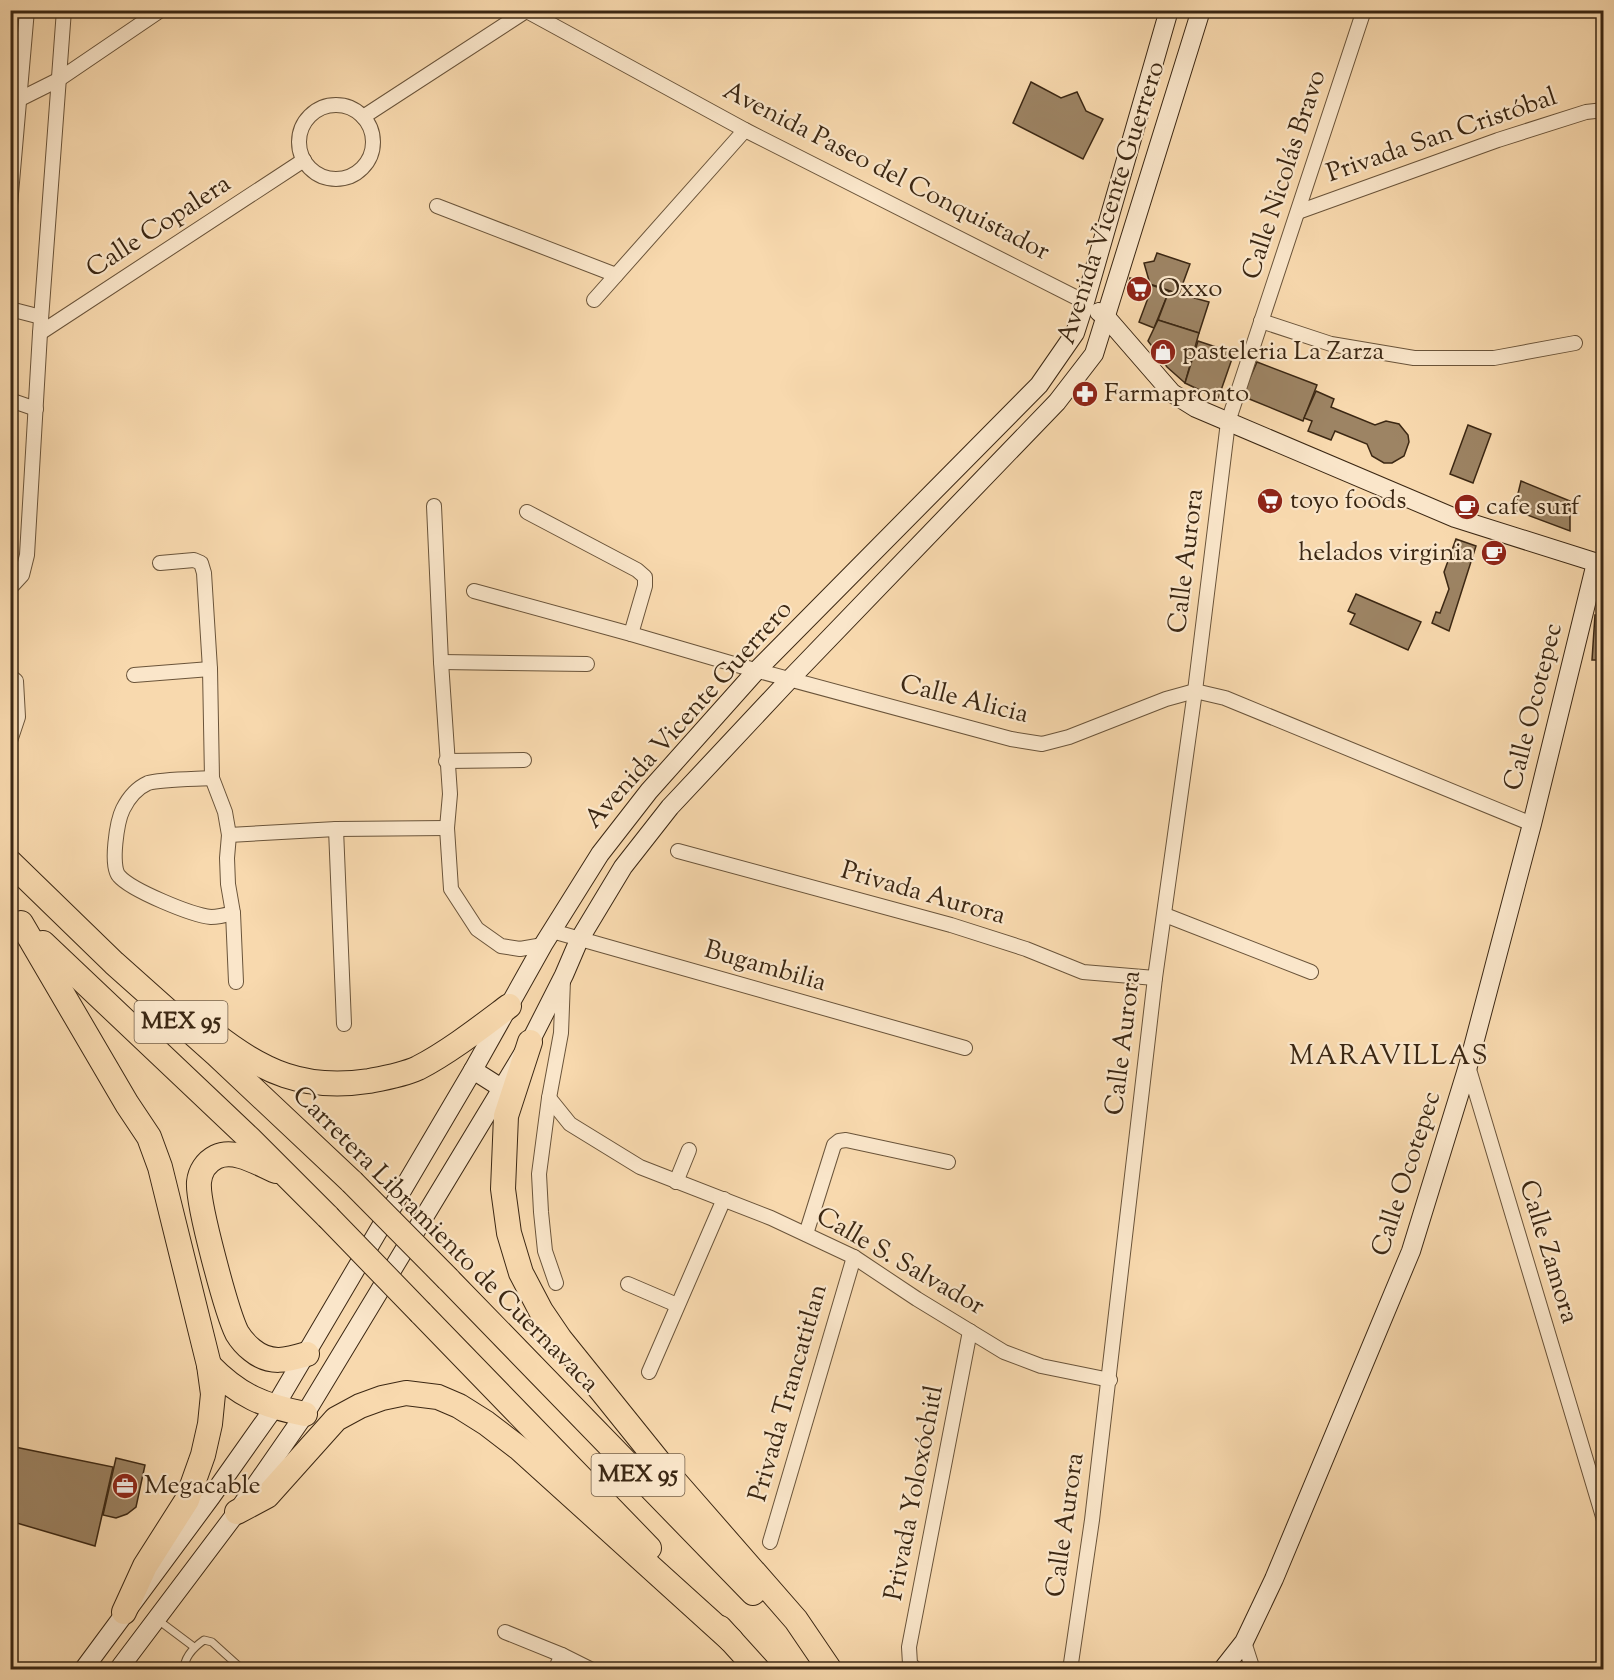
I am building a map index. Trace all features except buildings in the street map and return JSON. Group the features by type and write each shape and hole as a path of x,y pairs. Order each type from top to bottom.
{"highway":[{"name":"Carretera Libramiento de Cuernavaca","path":"10,862 114,963 283,1116 352,1182 829,1670"},
{"path":"16,917 149,1137 160,1167 209,1365 213,1394 210,1424 203,1455 187,1500 145,1566 124,1612"},
{"name":"MEX 95","path":"16,917 250,1139 328,1217 626,1523 758,1670"},
{"path":"149,994 174,999 251,1061 285,1076 336,1085 388,1077 417,1068 464,1039 509,1006"},
{"path":"530,1042 506,1116 503,1189 509,1233 521,1273 541,1311 560,1339 671,1477 796,1620 829,1670"},
{"path":"286,1175 235,1154 217,1157 203,1168 199,1184 204,1217 237,1333 251,1350 266,1359 283,1361 307,1354"},
{"path":"209,1365 224,1380 249,1397 274,1408 305,1414"},
{"path":"237,1512 267,1496 336,1419 360,1406 382,1398 406,1393 438,1397 459,1406 486,1423 519,1449 731,1640"}],"main road":[{"name":"Avenida Vicente Guerrero","path":"85,1669 124,1612 211,1497 274,1408 473,1070 547,938 600,854 649,791 757,670 1039,385 1075,333 1168,10"},
{"name":"Avenida Vicente Guerrero","path":"118,1670 237,1512 305,1414 503,1089 530,1042 579,940 623,867 670,807 1057,402 1094,354 1201,10"},
{"name":"Avenida Paseo del Conquistador","path":"1085,302 1106,318 1172,393 1196,408 1455,518 1601,569"},
{"name":"Calle Ocotepec","path":"1222,1670 1244,1642 1274,1579 1411,1251 1468,1066 1601,569"},
{"path":"473,1070 503,1089"}],"street":[{"path":"10,205 27,10"},
{"path":"10,588 22,575 27,555 41,317 64,10"},
{"path":"20,99 58,80 161,10"},
{"name":"Calle Nicolás Bravo","path":"1228,422 1364,10"},
{"path":"363,117 526,11"},
{"name":"Avenida Paseo del Conquistador","path":"526,11 745,130 1085,302"},
{"path":"331,105 343,106 363,117 371,131 373,146 368,161 358,172 344,178 328,178 314,172 304,160 299,149 299,137 303,126 314,112 331,105"},
{"name":"Privada San Cristóbal","path":"1298,212 1498,140 1586,112 1604,110"},
{"path":"594,300 745,130"},
{"name":"Calle Copalera","path":"40,333 304,160"},
{"path":"437,206 616,275"},
{"path":"10,309 41,317"},
{"path":"1261,321 1331,345 1414,358 1494,358 1575,343"},
{"path":"10,400 36,409"},
{"name":"Calle Aurora","path":"1070,1670 1110,1380 1155,978 1228,422"},
{"path":"434,506 446,761 450,794 447,828 451,889 477,929 501,946 520,949 547,938"},
{"path":"527,512 637,570 645,578 645,586 631,634"},
{"path":"160,563 194,560 201,563 204,573 210,669 212,778 225,812 230,835 227,858 228,884 233,913 236,982"},
{"name":"Calle Alicia","path":"474,591 1011,739 1042,744 1069,737 1166,699 1194,692 1224,698 1532,824"},
{"path":"441,662 587,664"},
{"path":"134,675 210,669"},
{"path":"10,676 16,681 18,717 10,741"},
{"path":"446,761 524,760"},
{"path":"212,778 148,783 133,793 122,810 116,839 114,869 119,877 144,892 193,913 213,917 233,913"},
{"path":"230,835 336,829 447,828"},
{"path":"336,829 344,1024"},
{"name":"Privada Aurora","path":"678,851 951,925 1026,949 1083,972 1155,978"},
{"path":"1165,915 1311,972"},
{"name":"Bugambilia","path":"547,938 579,940 965,1048"},
{"path":"556,1283 545,1251 539,1174 549,1098 561,1034 564,975"},
{"name":"Calle Zamora","path":"1468,1066 1604,1520"},
{"name":"Calle S. Salvador","path":"549,1098 570,1124 640,1167 724,1199 854,1257 1004,1352 1041,1366 1110,1380"},
{"path":"806,1234 834,1145 839,1141 846,1140 948,1162"},
{"path":"676,1182 689,1150"},
{"path":"649,1372 724,1199"},
{"name":"Privada Trancatitlan","path":"770,1542 854,1257"},
{"path":"628,1284 677,1305"},
{"name":"Privada Yoloxóchitl","path":"913,1667 909,1647 970,1331"},
{"path":"505,1632 562,1654 592,1670"},
{"path":"1244,1642 1253,1670"},
{"path":"555,1670 562,1654"}],"lane":[{"path":"156,1618 194,1647"},
{"path":"184,1670 185,1661 194,1647 204,1640 212,1642 243,1670"}],"place":[{"name":"Oxxo","path":"1139,289"},
{"name":"pasteleria La Zarza","path":"1163,352"},
{"name":"Farmapronto","path":"1085,394"},
{"name":"toyo foods","path":"1270,501"},
{"name":"cafe surf","path":"1467,507"},
{"name":"helados virginia","path":"1494,553"},
{"name":"Megacable","path":"125,1486"}],"district":[{"name":"MARAVILLAS","path":"1389,1057"}]}
